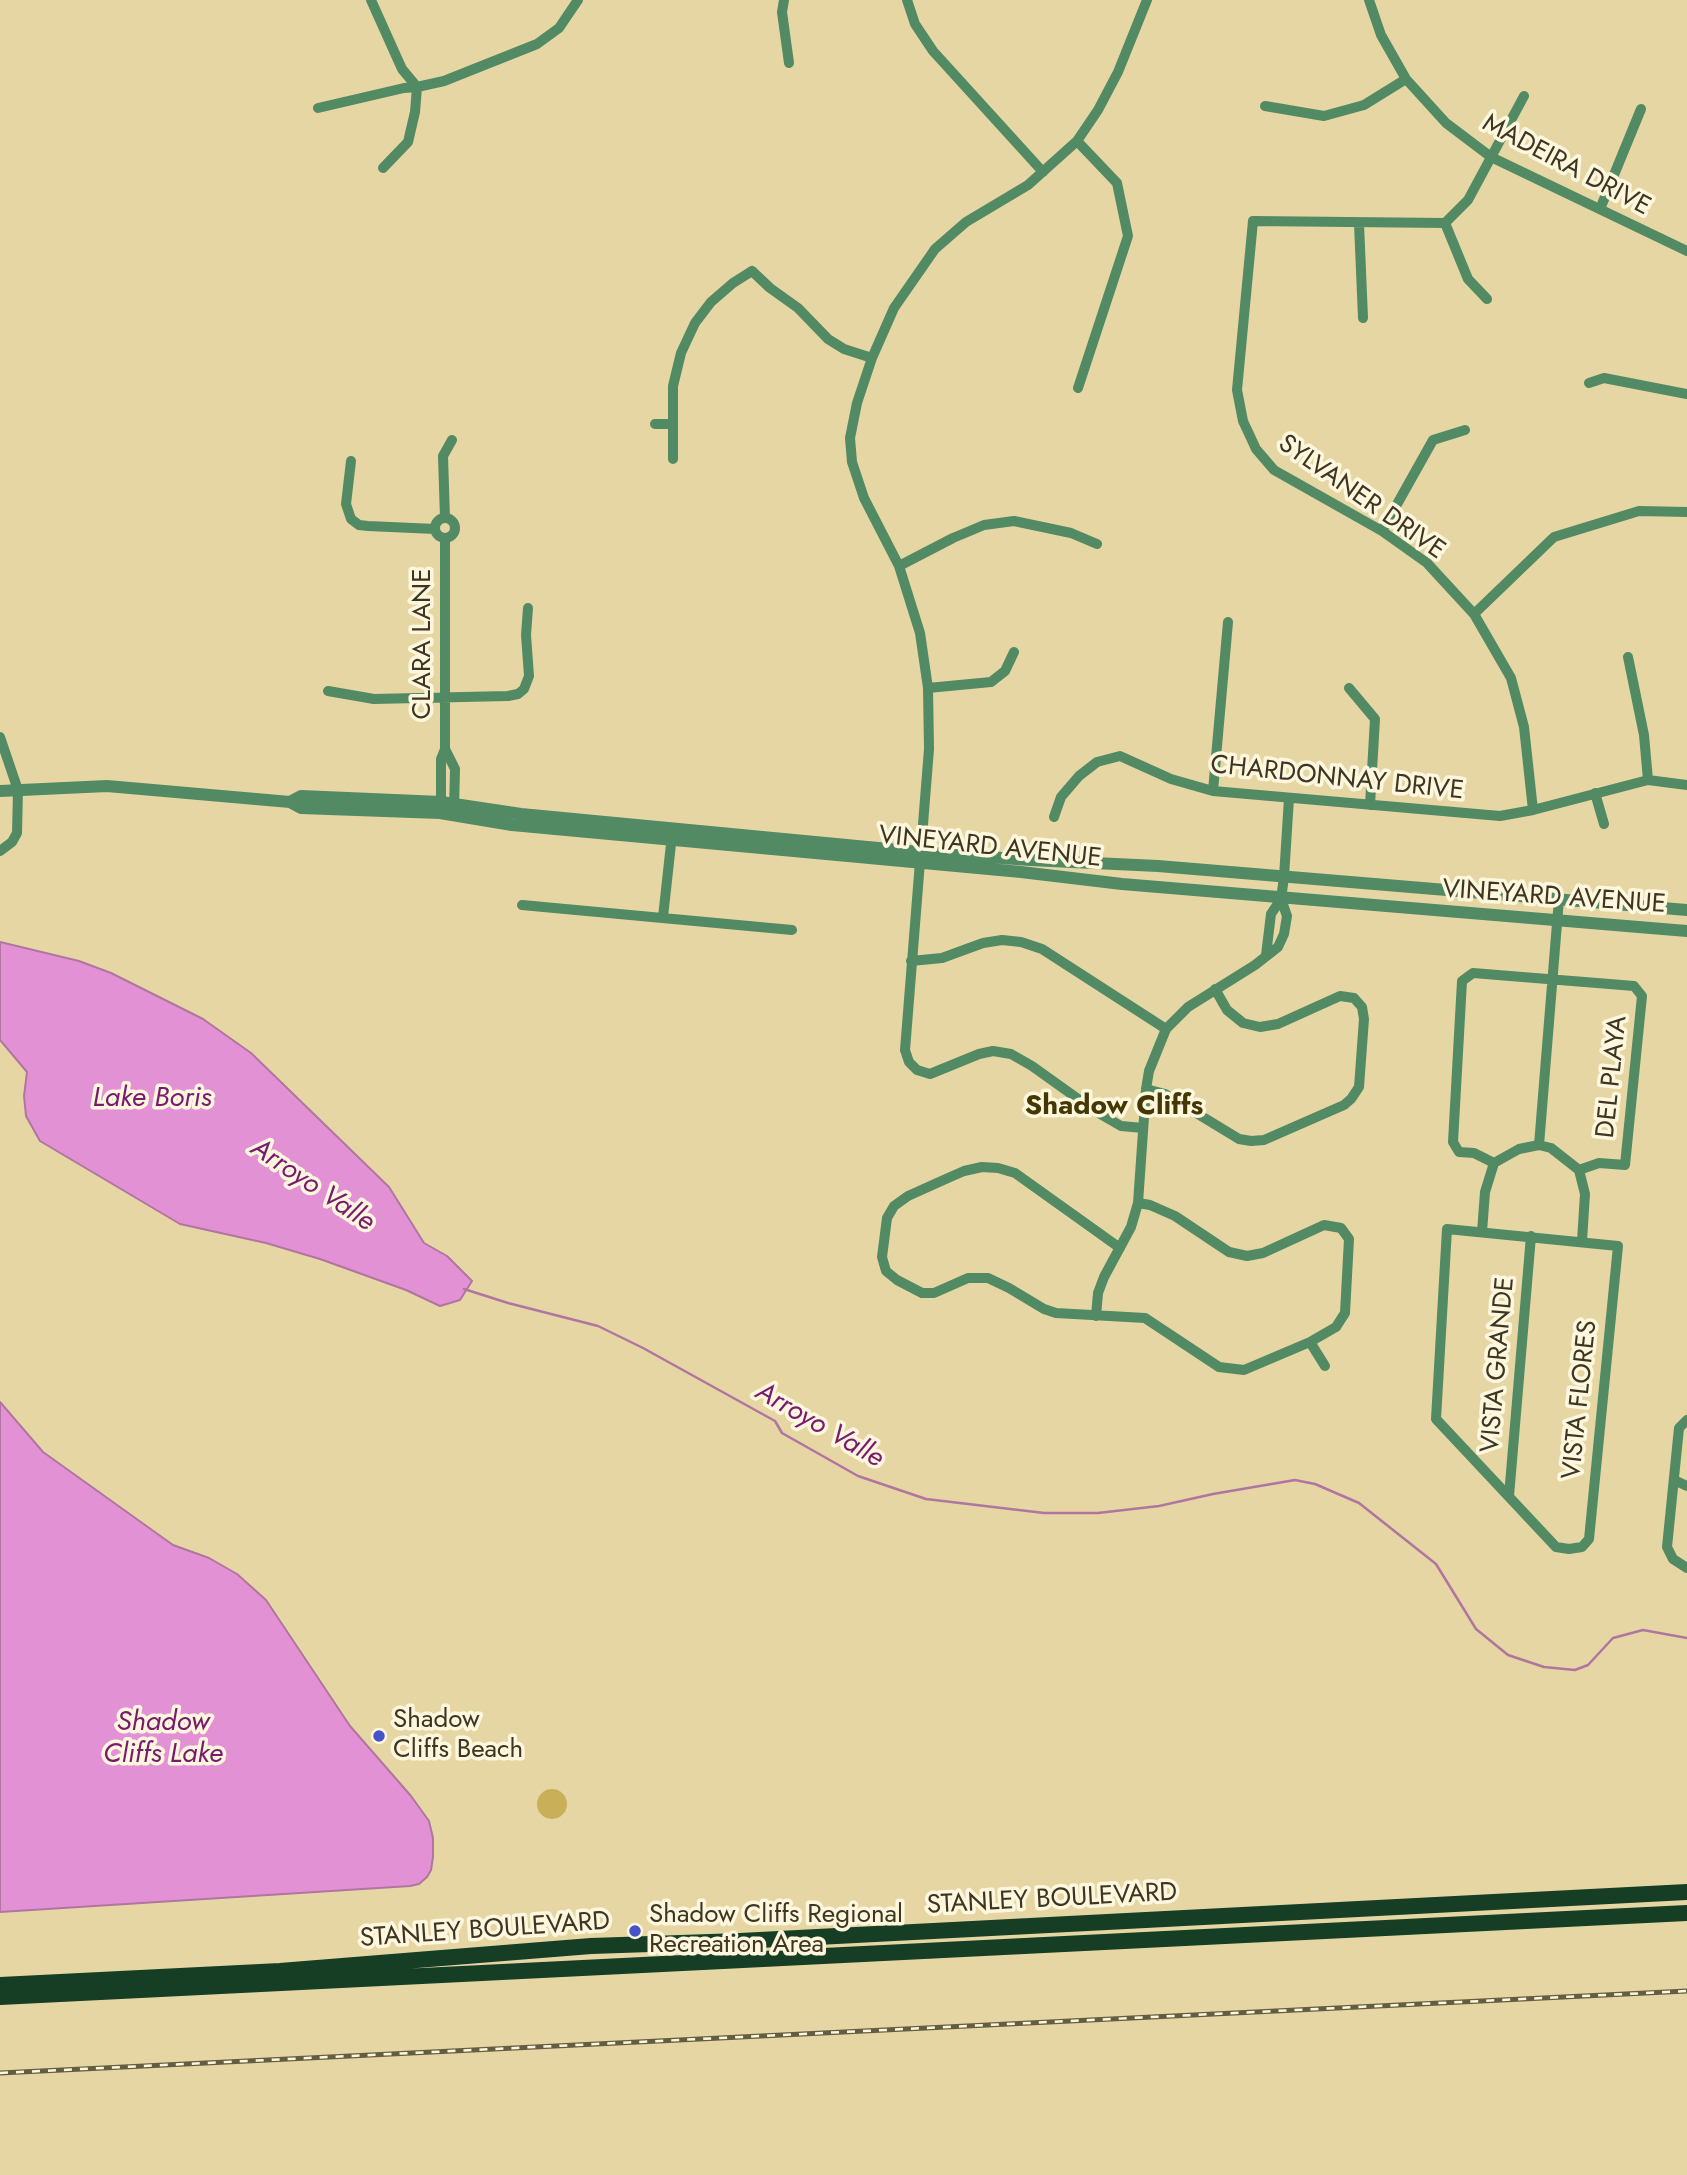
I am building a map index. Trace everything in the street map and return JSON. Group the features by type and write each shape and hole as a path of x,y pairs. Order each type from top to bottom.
{"main road":[{"name":"STANLEY BOULEVARD","path":"0,1985 280,1971 592,1947 1687,1892"},
{"name":"STANLEY BOULEVARD","path":"0,1997 1687,1913"},
{"path":"740,1941 741,1960"}],"street":[{"path":"371,0 402,69 417,87 408,142 383,168"},
{"path":"318,108 444,81 537,44 559,28 578,0"},
{"path":"784,0 782,12 789,63"},
{"path":"907,0 915,24 933,51 1043,172"},
{"path":"1143,1128 1121,1126 1112,1121 1011,1054 993,1051 979,1054 930,1074 917,1070 909,1062 905,1050 929,750 928,688 920,633 899,566 864,498 852,462 850,438 857,403 872,358 894,308 935,249 966,222 1028,186 1077,141 1098,110 1118,72 1147,0"},
{"name":"MADEIRA DRIVE","path":"1369,0 1381,35 1406,79 1446,123 1491,157 1687,251"},
{"path":"1265,106 1324,117 1364,105 1406,79"},
{"path":"1486,299 1468,279 1445,223 1468,200 1524,96"},
{"path":"1600,209 1641,109"},
{"path":"1077,141 1117,183 1128,236 1078,388"},
{"name":"SYLVANER DRIVE","path":"1445,223 1253,221 1237,390 1243,422 1256,449 1274,470 1382,531 1427,563 1475,614 1511,678 1524,727 1532,810"},
{"path":"1359,224 1363,318"},
{"path":"673,459 673,386 681,353 695,323 710,302 752,271 798,308 828,338 844,349 872,358"},
{"path":"1589,383 1604,377 1687,394"},
{"path":"654,424 671,424"},
{"path":"1382,531 1433,440 1465,430"},
{"path":"444,518 443,456 452,440"},
{"path":"351,461 346,503 351,519 368,526 435,529"},
{"path":"1475,614 1554,537 1639,511 1687,512"},
{"path":"444,518 452,521 455,528 453,535 445,538 438,536 435,529 437,522 444,518"},
{"path":"899,566 984,525 1014,521 1071,533 1097,544"},
{"name":"CLARA LANE","path":"441,802 441,759 445,749 445,538"},
{"path":"328,691 374,699 518,694 524,689 529,676 526,635 528,608"},
{"path":"1213,791 1228,622"},
{"path":"928,688 991,682 1005,671 1014,652"},
{"path":"1628,657 1644,735 1647,780 1687,785"},
{"path":"1349,688 1375,719 1370,806"},
{"path":"0,737 18,790 17,833 12,842 0,851"},
{"name":"CLARA LANE","path":"445,749 455,769 454,808"},
{"name":"CHARDONNAY DRIVE","path":"1054,817 1060,797 1079,776 1097,762 1120,756 1171,779 1213,791 1500,816 1647,780"},
{"name":"VINEYARD AVENUE","path":"0,791 107,786 290,802 301,808 454,808"},
{"path":"1595,793 1604,824"},
{"name":"VINEYARD AVENUE","path":"290,802 301,796 441,802 512,825 672,834 920,858 1281,899 1687,931"},
{"path":"1266,955 1271,914 1281,899 1289,798"},
{"path":"663,918 672,834"},
{"name":"VINEYARD AVENUE","path":"920,858 1158,866 1687,910"},
{"path":"1096,1316 1098,1293 1132,1227 1138,1203 1149,1071 1167,1029 1188,1007 1278,947 1284,934 1287,916 1281,899"},
{"path":"1539,1145 1559,899"},
{"path":"522,905 792,930"},
{"path":"911,961 942,958 992,941 1021,942 1042,949 1167,1029"},
{"path":"1494,1163 1474,1153 1460,1152 1453,1142 1462,981 1473,972 1554,980"},
{"name":"DEL PLAYA","path":"1554,980 1634,986 1642,996 1625,1165 1599,1163 1579,1170"},
{"path":"1146,1089 1165,1094 1239,1139 1251,1141 1264,1140 1351,1099 1359,1087 1364,1019 1362,1007 1354,998 1340,996 1278,1024 1260,1027 1243,1023 1227,1010 1215,989"},
{"path":"1482,1232 1485,1192 1494,1163 1519,1149 1539,1145 1551,1148 1579,1170 1586,1194 1582,1241"},
{"path":"1120,1248 1014,1173 982,1167 948,1178 908,1196 894,1206 887,1218 882,1257 886,1270 897,1280 922,1293 934,1293 968,1278 988,1279 1009,1288 1044,1310 1073,1315 1145,1318 1219,1367 1244,1370 1310,1342 1336,1326 1345,1313 1349,1239 1341,1228 1324,1225 1263,1253 1247,1256 1229,1252 1175,1216 1138,1203"},
{"path":"1509,1496 1436,1419 1447,1229 1531,1237"},
{"name":"VISTA FLORES","path":"1509,1496 1556,1547 1583,1547 1589,1539 1618,1246 1531,1237"},
{"name":"VISTA GRANDE","path":"1509,1496 1531,1237"},
{"path":"1310,1342 1325,1366"},
{"path":"1687,1420 1679,1428 1667,1547 1673,1559 1687,1568"},
{"path":"1674,1480 1687,1486"}],"shaded area":[{"path":"552,1789 563,1793 567,1804 563,1815 552,1819 541,1815 537,1804 541,1793"}],"water":[{"name":"Lake Boris","path":"0,942 79,961 111,973 203,1019 251,1053 389,1187 424,1243 447,1256 472,1281 460,1300 440,1306 406,1290 320,1259 266,1243 180,1224 40,1141 26,1116 24,1096 27,1072 0,1040"},
{"name":"Shadow Cliffs Lake","path":"0,1402 43,1452 173,1545 209,1558 237,1574 266,1600 350,1726 411,1796 429,1821 433,1857 427,1877 419,1884 410,1886 0,1912"}],"waterway":[{"name":"Arroyo Valle","path":"464,1289 598,1326 775,1421 782,1433 858,1476 926,1499 1044,1513 1098,1513 1159,1506 1295,1480 1315,1484 1359,1503 1436,1564 1476,1629 1508,1655 1544,1667 1575,1670 1588,1665 1613,1638 1643,1630 1687,1638"}],"railway":[{"path":"0,2073 1687,1991"}],"place":[{"name":"Shadow Cliffs Beach","path":"379,1736"},
{"name":"Shadow Cliffs Regional Recreation Area","path":"635,1931"}],"district":[{"name":"Shadow Cliffs","path":"1114,1107"}]}
